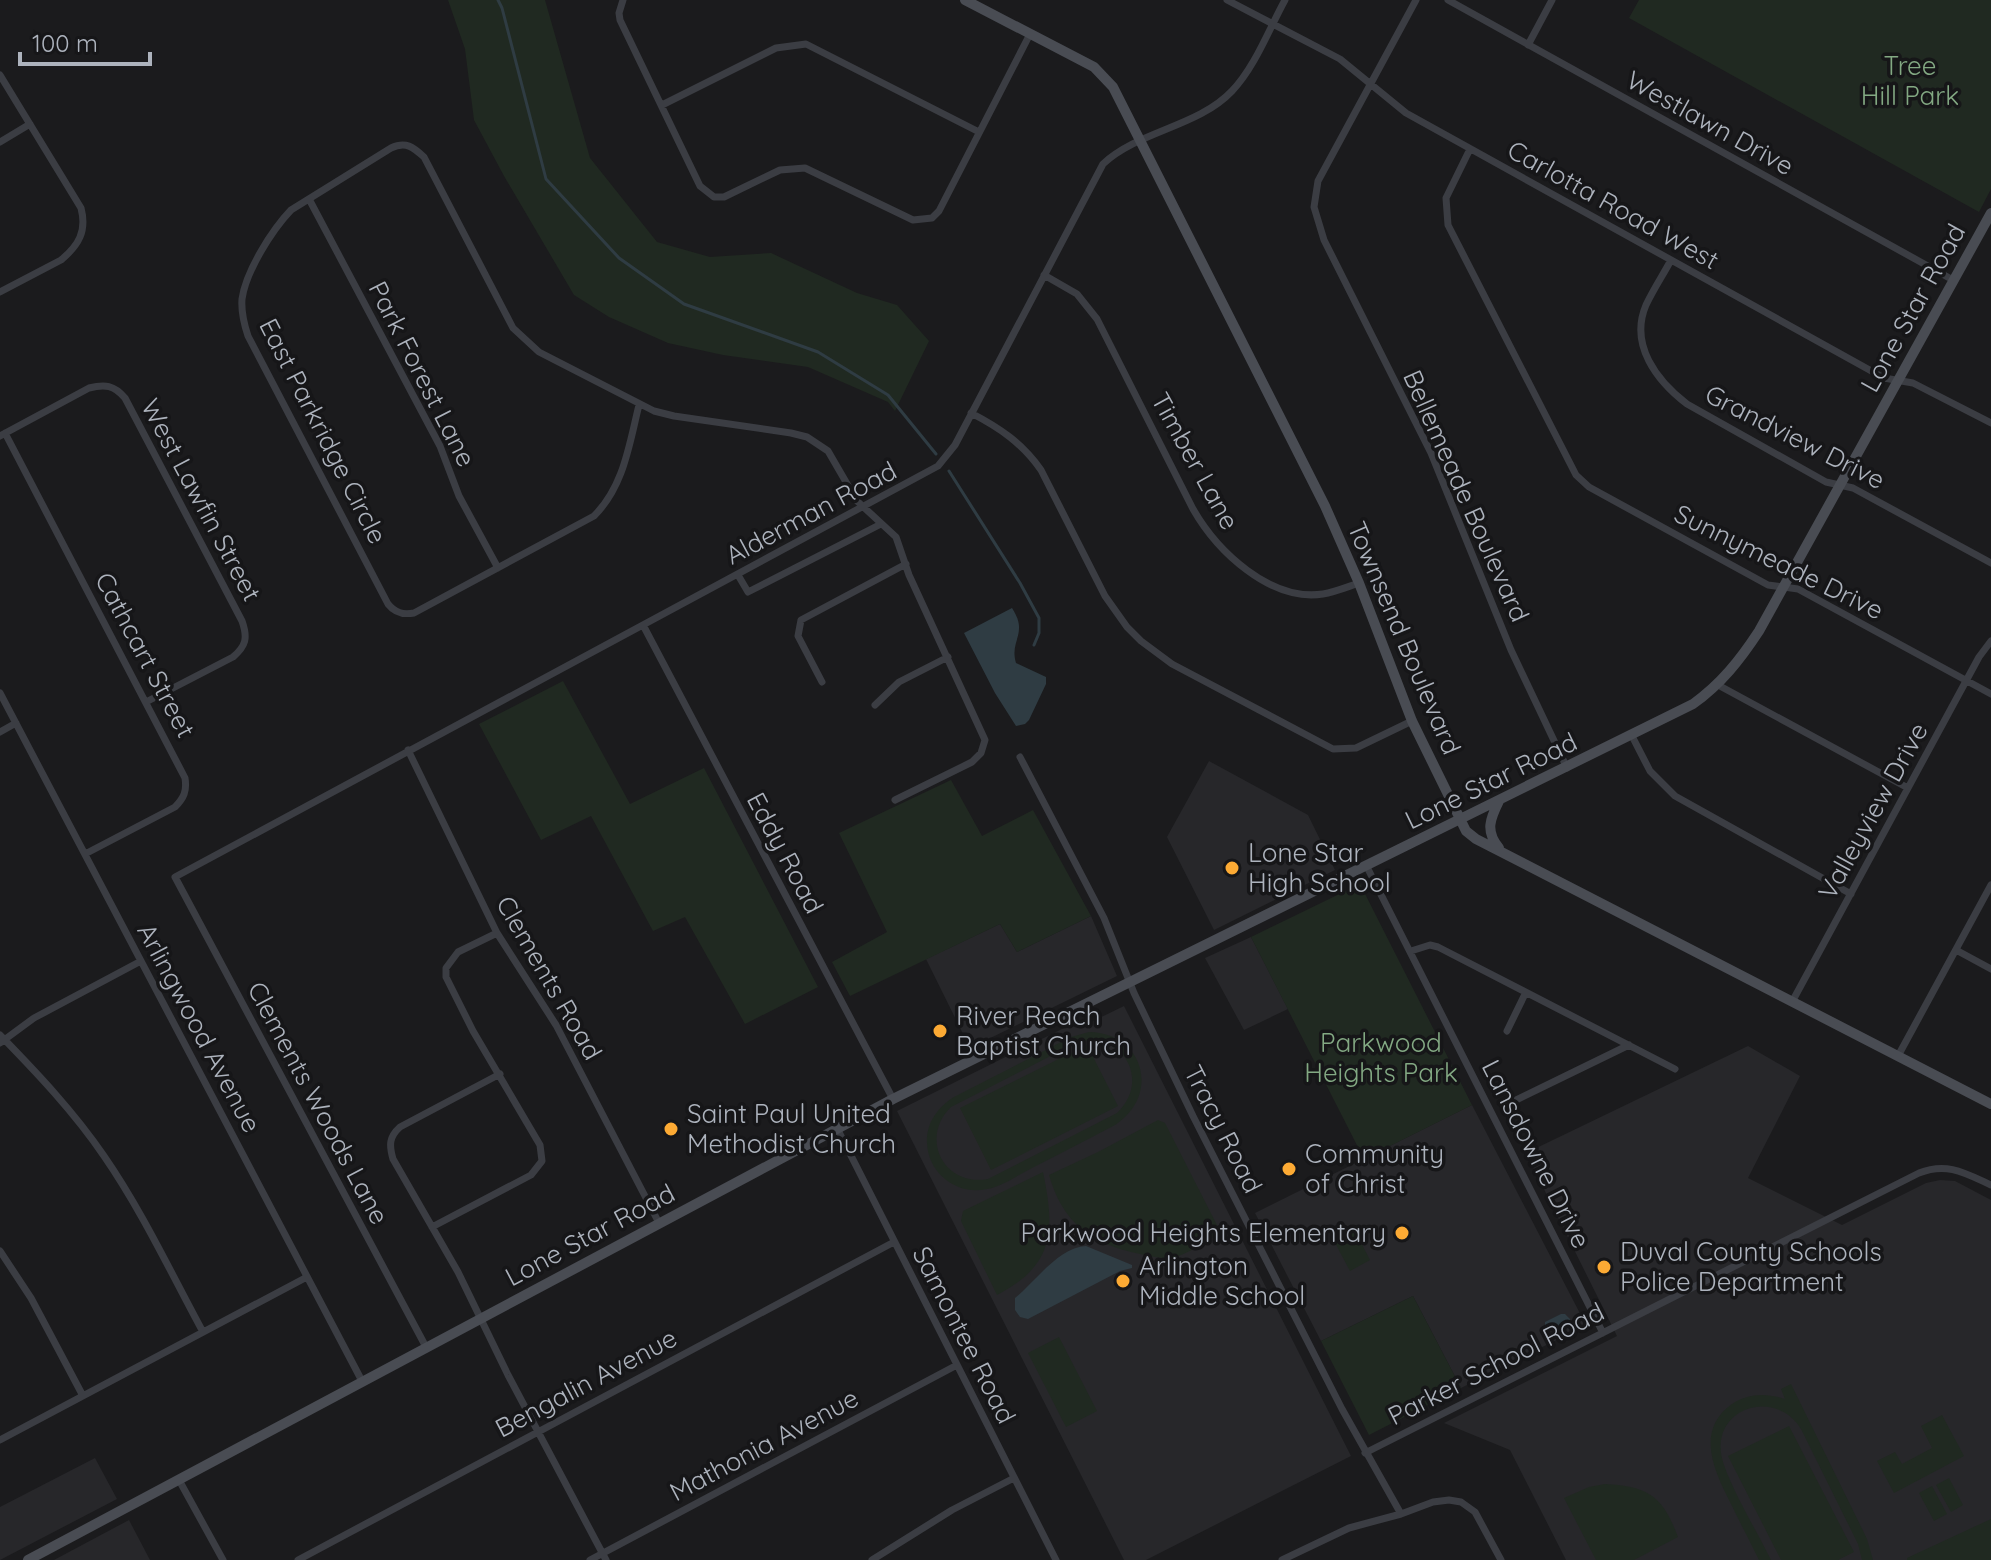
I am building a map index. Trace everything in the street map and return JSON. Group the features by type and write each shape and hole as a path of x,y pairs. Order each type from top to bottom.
{"street":[{"name":"Townsend Boulevard","path":"965,0 1080,59 1104,76 1121,100 1325,506 1359,583 1412,721 1466,831 1476,839 1991,1104"},
{"name":"Carlotta Road West","path":"1227,0 1340,59 1406,113 1470,149 1884,378 1913,383 1991,423"},
{"name":"Alderman Road","path":"175,877 938,466 947,457 1103,164 1211,107 1231,93 1246,73 1285,0"},
{"path":"1370,85 1416,0"},
{"name":"Westlawn Drive","path":"1448,0 1953,280"},
{"path":"1528,45 1552,0"},
{"path":"622,2 620,20 700,186 714,197 724,197 780,170 805,168 913,220 932,218 939,211 1030,34"},
{"path":"662,105 776,48 806,44 979,132"},
{"path":"0,75 81,208 84,222 82,235 70,253 0,292"},
{"name":"Bellemeade Boulevard","path":"1370,85 1324,170 1314,207 1324,240 1431,453 1511,650 1567,768"},
{"path":"0,142 30,124"},
{"name":"East Parkridge Circle","path":"498,568 414,613 398,612 388,604 248,336 242,296 278,224 291,210 397,145 414,147 429,166 513,328 539,352 639,405"},
{"name":"Sunnymeade Drive","path":"1470,149 1446,198 1448,225 1576,475 1589,487 1768,585 1798,589 1991,694"},
{"name":"Park Forest Lane","path":"309,199 440,446 459,496 498,568"},
{"name":"Lone Star Road","path":"28,1560 893,1099 1693,704 1718,685 1738,663 1759,631 1991,213"},
{"name":"Grandview Drive","path":"1671,260 1645,307 1641,323 1640,336 1644,350 1661,381 1687,404 1826,482 1853,488 1991,563"},
{"name":"Timber Lane","path":"1044,275 1077,294 1097,319 1193,509 1232,560 1272,584 1305,595 1323,594 1359,583"},
{"name":"West Lawfin Street","path":"3,434 89,388 110,386 125,398 242,621 246,640 242,650 233,657 146,702"},
{"path":"498,568 583,523 606,504 620,479 639,405 674,416 807,437 828,451 857,501 896,537 985,740 984,748 972,762 895,800"},
{"path":"971,413 1000,429 1031,455 1115,612 1157,654 1333,749 1356,748 1412,721"},
{"name":"Cathcart Street","path":"3,434 185,778 183,798 175,807 85,854"},
{"path":"738,575 748,592 879,521"},
{"path":"822,682 798,636 801,620 906,564"},
{"name":"Eddy Road","path":"643,625 893,1099"},
{"name":"Valleyview Drive","path":"1792,1002 1979,657 1991,641"},
{"path":"875,705 899,682 948,657"},
{"path":"1718,685 1908,788"},
{"name":"Arlingwood Avenue","path":"0,693 362,1381"},
{"path":"0,732 16,723"},
{"path":"1632,736 1650,771 1675,796 1851,894"},
{"name":"Clements Road","path":"408,750 497,933 556,1025 659,1223"},
{"name":"Tracy Road","path":"1020,757 1104,918 1130,983 1193,1116 1365,1453 1401,1514"},
{"path":"1499,801 1489,826 1492,839 1503,853"},
{"name":"Lansdowne Drive","path":"1367,867 1603,1333"},
{"name":"Clements Woods Lane","path":"175,877 426,1347"},
{"path":"1898,1056 1991,885"},
{"path":"432,1227 531,1175 542,1161 540,1145 450,987 446,968 458,952 497,933"},
{"path":"1411,951 1424,946 1438,947 1675,1069"},
{"path":"1956,950 1991,969"},
{"path":"141,961 1,1039 61,1101 103,1154 124,1185 203,1332"},
{"path":"1507,1031 1525,994"},
{"path":"1508,1104 1629,1045"},
{"path":"500,1074 400,1127 390,1139 393,1159 481,1318 604,1557"},
{"name":"Samontee Road","path":"837,1128 1056,1560"},
{"name":"Parker School Road","path":"1365,1453 1930,1169 1950,1167 1991,1185"},
{"name":"Bengalin Avenue","path":"298,1560 894,1242"},
{"path":"0,1251 31,1298 83,1396"},
{"path":"0,1440 307,1277"},
{"name":"Mathonia Avenue","path":"590,1560 604,1557 957,1365"},
{"path":"872,1560 952,1510 1014,1478"},
{"path":"179,1480 223,1560"},
{"path":"1282,1560 1349,1528 1441,1500 1461,1502 1480,1518 1501,1560"}],"shaded area":[{"path":"1012,608 1019,624 1016,663 1046,677 1046,684 1029,720 1016,726 964,633"},
{"name":"Lone Star High School","path":"1209,761 1308,815 1335,870 1214,930 1167,837"},
{"path":"1091,916 1117,976 970,1048 926,959 1000,924 1017,952"},
{"path":"1251,937 1288,1009 1244,1030 1205,958"},
{"name":"Arlington Middle School","path":"1124,1006 1351,1456 1146,1560 1124,1560 897,1111 1064,1028 1085,1025"},
{"path":"1748,1046 1800,1076 1748,1178 1842,1225 1926,1183 1940,1180 1955,1181 1991,1200 1991,1560 1566,1560 1510,1450 1444,1423 1617,1336 1526,1153"},
{"name":"Parkwood Heights Elementary","path":"1472,1105 1586,1325 1461,1388 1413,1296 1321,1341 1255,1213"},
{"path":"1086,1246 1132,1265 1132,1268 1120,1271 1028,1319 1020,1317 1015,1310 1015,1298 1057,1258"},
{"path":"1561,1314 1570,1319 1569,1324 1554,1331 1545,1331 1545,1322"},
{"path":"95,1458 117,1499 0,1560 0,1507"},
{"path":"129,1520 150,1560 54,1560"}],"green space":[{"path":"448,0 545,0 590,158 657,242 710,257 771,253 857,293 897,305 929,341 895,411 888,402 808,367 723,355 668,343 609,317 574,295 474,120 465,49"},
{"name":"Tree Hill Park","path":"1639,0 1991,0 1991,189 1979,212 1629,18"},
{"path":"563,681 630,804 704,768 818,987 745,1024 685,917 653,931 591,816 541,840 479,724"},
{"path":"951,780 982,836 1033,810 1091,916 1017,952 1000,924 850,996 832,962 887,932 839,833"},
{"name":"Parkwood Heights Park","path":"1360,884 1472,1105 1364,1159 1251,937"},
{"path":"1089,1032 1108,1035 1134,1054 1140,1068 1141,1083 1138,1098 1129,1112 1115,1125 999,1185 987,1189 965,1189 946,1180 933,1164 927,1143 931,1122 938,1111 954,1097 1071,1037","holes":["1089,1040 1115,1048 1130,1066 1131,1090 1117,1113 988,1179 959,1175 941,1158 937,1132 951,1107 1074,1044"]},
{"path":"1087,1045 1118,1106 991,1170 960,1108"},
{"path":"1158,1120 1165,1123 1221,1233 1171,1258 1123,1250 1094,1238 1062,1207 1049,1175"},
{"path":"1043,1172 1049,1211 1046,1244 1030,1271 997,1295 961,1221 963,1211"},
{"path":"1354,1229 1370,1260 1350,1271 1333,1239"},
{"path":"1413,1296 1461,1388 1369,1435 1321,1341"},
{"path":"1059,1337 1097,1411 1066,1427 1028,1353"},
{"path":"1791,1384 1867,1539 1873,1560 1862,1560 1858,1544 1801,1429 1778,1409 1750,1408 1737,1414 1722,1437 1721,1453 1735,1491 1771,1560 1759,1560 1725,1492 1711,1452 1711,1439 1720,1415 1738,1400 1751,1396 1785,1399 1781,1389"},
{"path":"1942,1415 1964,1456 1894,1493 1877,1461 1895,1452 1902,1464 1932,1448 1921,1426"},
{"path":"1789,1426 1854,1552 1838,1560 1781,1560 1728,1456"},
{"path":"1949,1478 1963,1505 1951,1512 1936,1485"},
{"path":"1605,1484 1633,1488 1652,1496 1666,1512 1678,1537 1634,1560 1596,1560 1564,1498"},
{"path":"1932,1486 1947,1514 1934,1521 1919,1493"},
{"path":"1991,1519 1991,1560 1907,1560 1907,1558"}],"waterway":[{"path":"498,0 546,179 619,258 684,304 818,352 888,395 936,454"},
{"path":"949,471 1039,618 1039,633 1034,645"}],"place":[{"name":"Lone Star High School","path":"1232,868"},
{"name":"River Reach Baptist Church","path":"940,1031"},
{"name":"Saint Paul United Methodist Church","path":"671,1129"},
{"name":"Community of Christ","path":"1289,1169"},
{"name":"Parkwood Heights Elementary","path":"1402,1233"},
{"name":"Duval County Schools Police Department","path":"1604,1267"},
{"name":"Arlington Middle School","path":"1123,1281"}]}
